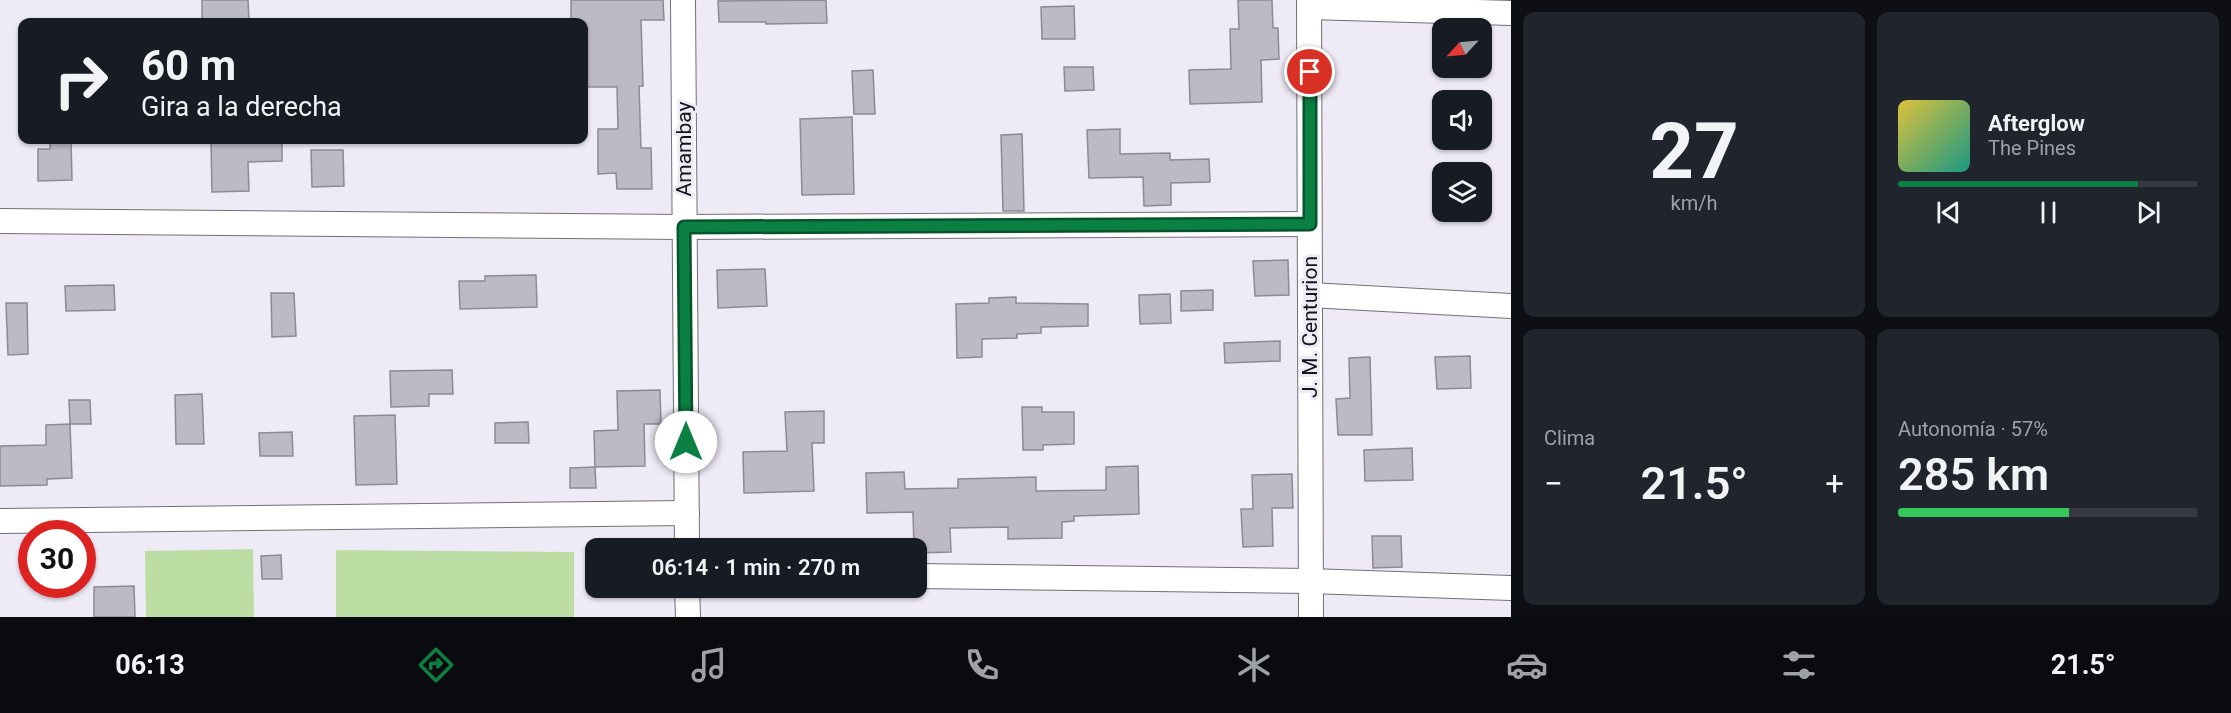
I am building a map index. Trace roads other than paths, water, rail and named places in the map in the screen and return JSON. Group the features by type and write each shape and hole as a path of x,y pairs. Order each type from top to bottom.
{"street":[{"name":"Amambay","path":"683,0 687,538"},
{"path":"1310,3 1511,13"},
{"name":"J. M. Centurion","path":"1310,3 1311,617"},
{"path":"0,221 684,227 1310,224"},
{"path":"1310,295 1511,306"},
{"path":"0,522 687,513"},
{"path":"927,576 1310,581 1511,588"},
{"path":"687,598 687,617"}]}
